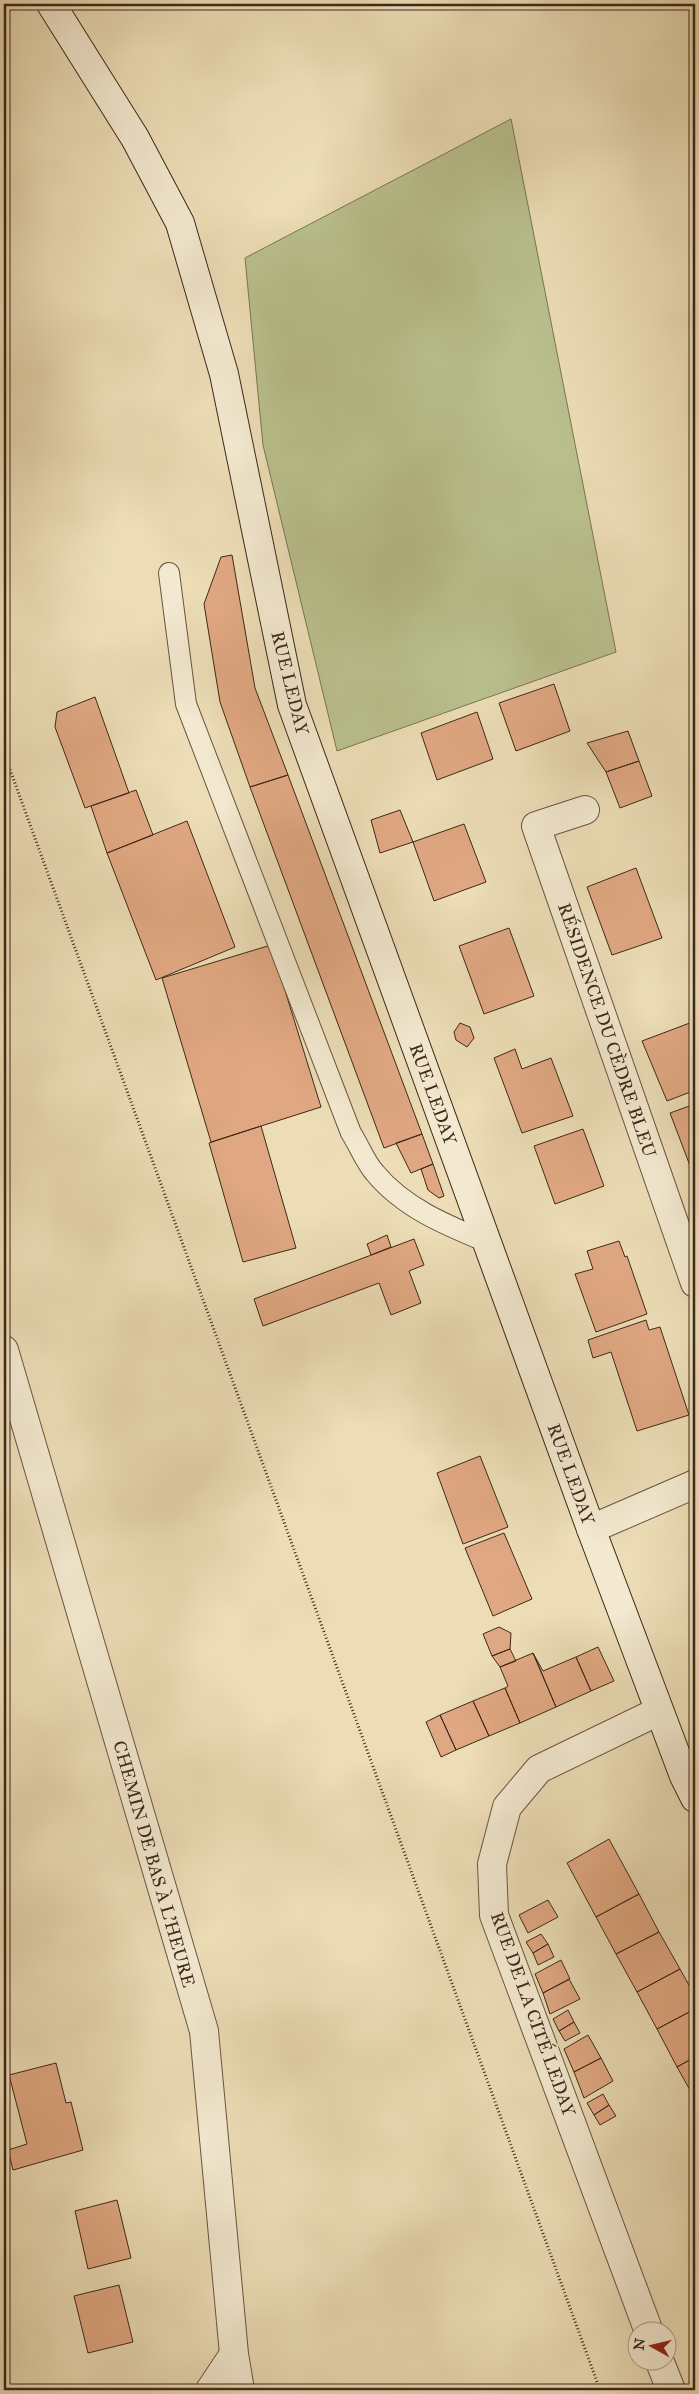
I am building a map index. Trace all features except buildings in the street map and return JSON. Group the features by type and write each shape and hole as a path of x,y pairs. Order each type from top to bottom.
{"street":[{"name":"RUE LEDAY","path":"51,4 135,138 180,222 224,374 292,705 591,1529 684,1776 695,1798"},
{"name":"RÉSIDENCE DU CÈDRE BLEU","path":"585,810 536,826 695,1283"},
{"name":"CHEMIN DE BAS À L'HEURE","path":"4,1350 204,2031 234,2354 240,2390"},
{"path":"591,1529 695,1484"},
{"name":"RUE DE LA CITÉ LEDAY","path":"645,2322 494,1915 492,1864 507,1807 539,1769 659,1711"},
{"path":"210,2390 234,2354"},
{"path":"664,2372 671,2390"}],"lane":[{"path":"169,573 186,704 351,1133 374,1172 400,1197 436,1221 487,1242"}],"path":[{"path":"4,753 600,2390"}],"green space":[{"path":"511,119 616,652 337,751 263,445 245,258"}]}
